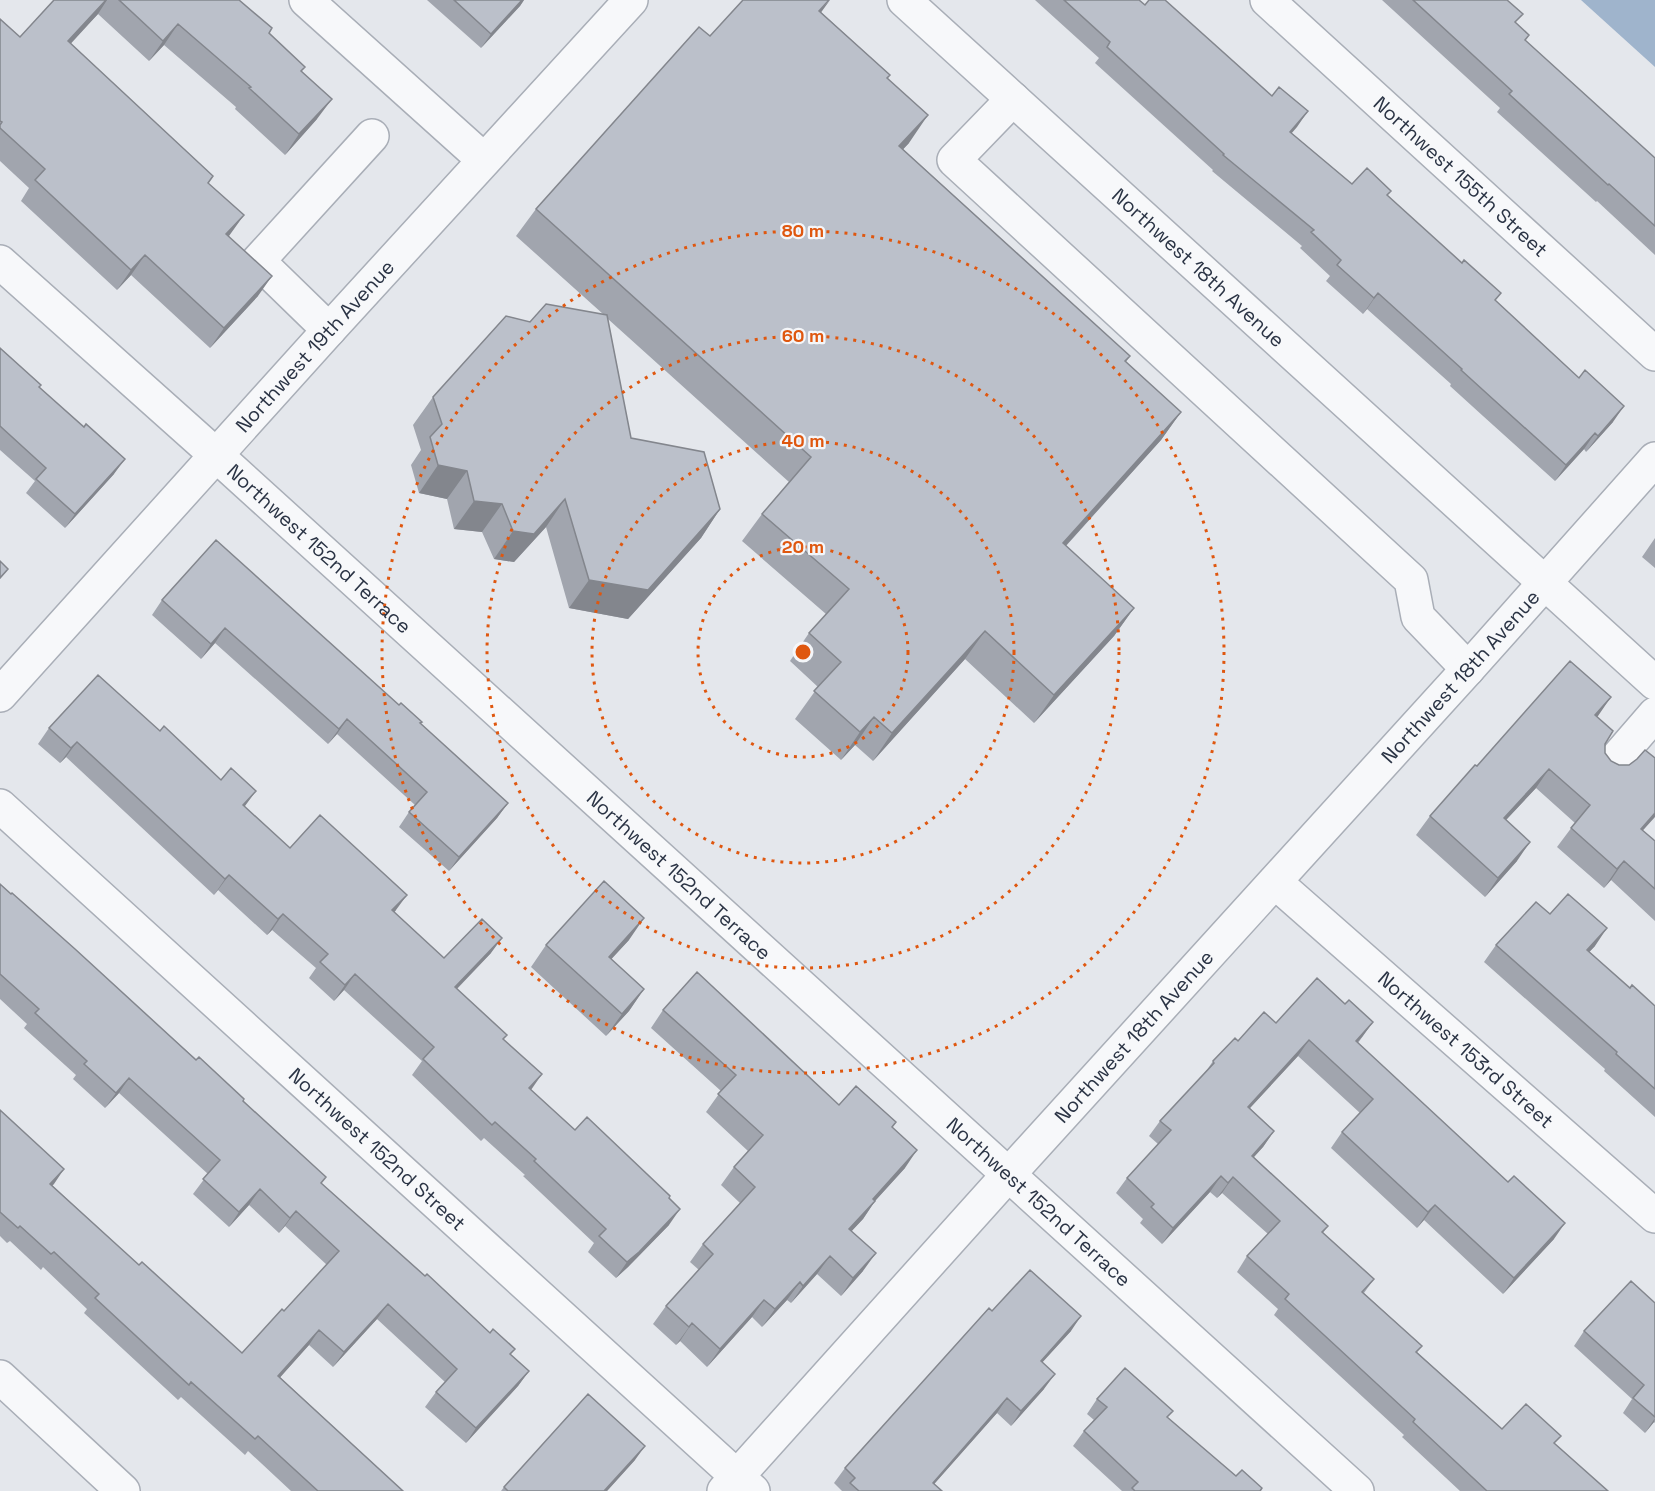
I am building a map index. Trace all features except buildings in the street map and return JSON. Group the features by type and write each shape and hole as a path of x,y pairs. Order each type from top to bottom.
{"street":[{"path":"306,0 484,160"},
{"name":"Northwest 19th Avenue","path":"0,695 631,0"},
{"name":"Northwest 18th Avenue","path":"904,0 1655,683"},
{"name":"Northwest 155th Street","path":"1267,0 1655,354"},
{"path":"1013,99 954,160 1411,580 1418,617 1468,669"},
{"path":"329,330 258,261 372,136"},
{"name":"Northwest 152nd Terrace","path":"0,262 216,455 1357,1491"},
{"name":"Northwest 18th Avenue","path":"738,1486 1008,1175 1545,584 1655,459"},
{"path":"1611,766 1655,714"},
{"name":"Northwest 152nd Street","path":"0,806 738,1486"},
{"name":"Northwest 153rd Street","path":"1275,882 1655,1216"},
{"path":"0,1377 123,1491"}],"water":[{"path":"1581,0 1655,0 1655,67"}]}
